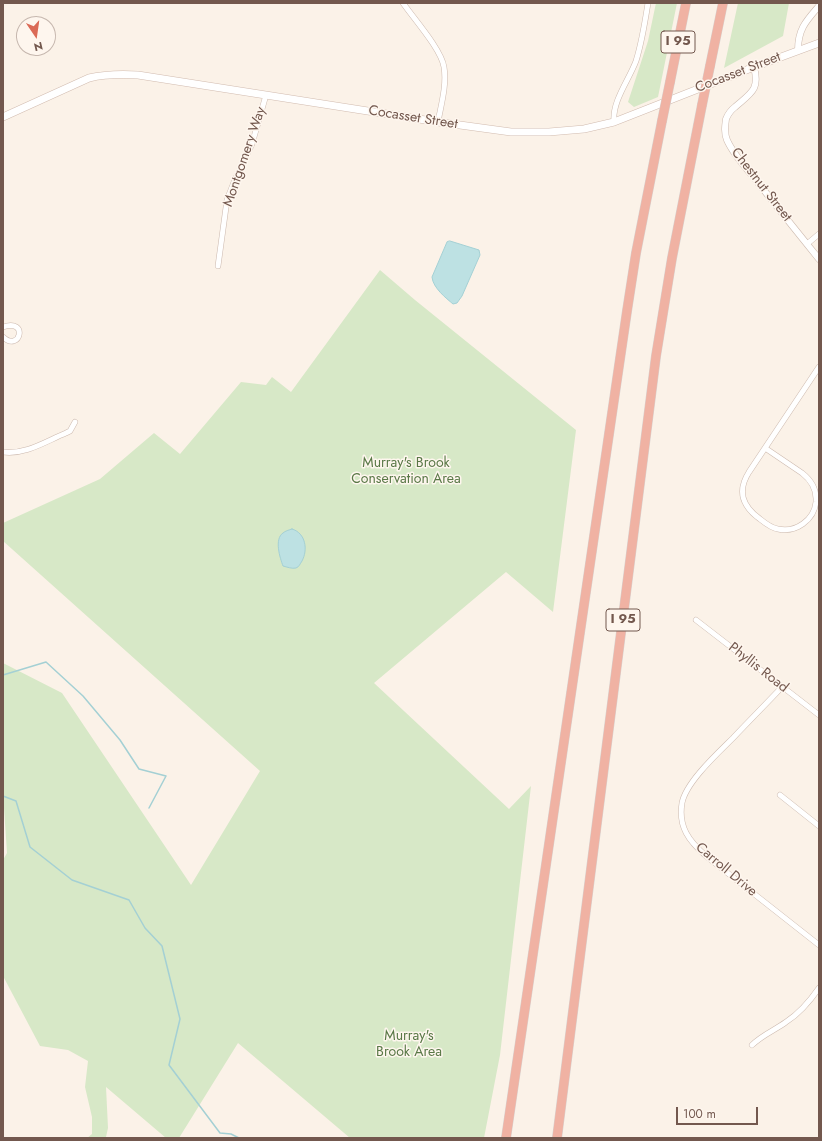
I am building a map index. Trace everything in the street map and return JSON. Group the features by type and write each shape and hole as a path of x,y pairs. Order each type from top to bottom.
{"highway":[{"name":"I 95","path":"506,1138 626,311 686,3"},
{"name":"I 95","path":"558,1138 656,356 673,252 722,3"}],"main road":[{"name":"Cocasset Street","path":"3,116 89,78 110,74 138,75 266,96 498,130 531,133 579,130 614,122 819,42"}],"street":[{"path":"403,3 436,48 442,60 445,82 438,122"},
{"path":"614,122 615,107 628,81 638,55 648,3"},
{"path":"798,50 798,41 801,30 819,6"},
{"name":"Chestnut Street","path":"754,67 756,76 755,86 750,94 728,114 726,119 725,134 730,146 742,162 819,259"},
{"name":"Montgomery Way","path":"218,266 227,200 252,144 266,96"},
{"path":"807,244 819,234"},
{"path":"3,327 14,325 18,328 20,333 18,338 13,341 8,341 3,337"},
{"path":"765,448 802,473 813,486 816,503 812,514 805,522 795,528 778,530 753,514 749,510 744,500 744,482 765,448 819,368"},
{"path":"3,452 21,451 33,448 70,431 75,422"},
{"name":"Phyllis Road","path":"696,620 819,716"},
{"name":"Carroll Drive","path":"782,687 710,761 686,790 683,800 682,820 690,841 706,856 819,945"},
{"path":"780,795 819,826"},
{"path":"752,1045 758,1039 786,1023 811,999 819,988"}],"green space":[{"path":"656,3 677,3 658,97 634,107 628,102 648,41"},
{"path":"738,3 789,3 783,36 724,68"},
{"path":"380,270 576,430 553,612 506,572 374,683 509,809 531,786 500,1055 484,1138 350,1138 238,1043 179,1138 166,1138 106,1087 108,1128 106,1137 87,1138 92,1134 92,1117 85,1087 88,1061 68,1050 40,1046 3,976 3,860 7,853 3,793 3,663 62,693 191,885 260,771 3,541 3,523 100,479 154,433 180,454 241,382 266,385 272,377 291,392"}],"water":[{"path":"450,241 479,250 480,255 462,296 457,303 453,304 437,289 432,277 447,242"},
{"path":"292,529 297,531 303,538 305,547 304,557 296,568 283,566 278,549 280,536"}],"waterway":[{"path":"3,675 46,662 83,696 120,740 139,769 166,776 149,808"},
{"path":"3,796 16,801 30,847 72,880 129,900 145,928 162,946 180,1019 169,1065 220,1133 231,1134 239,1138"}],"park label":[{"name":"Murray's Brook Conservation Area","path":"406,472"},
{"name":"Murray's Brook Area","path":"409,1046"}]}
